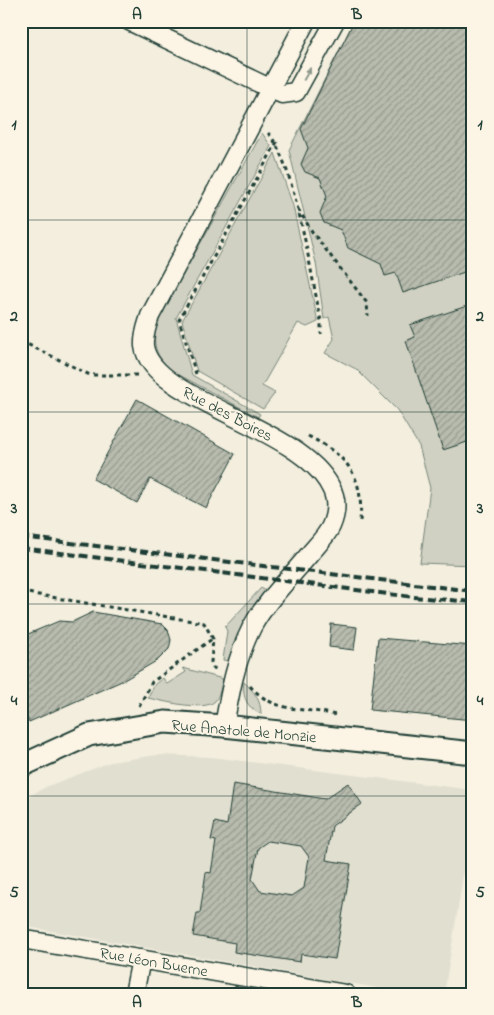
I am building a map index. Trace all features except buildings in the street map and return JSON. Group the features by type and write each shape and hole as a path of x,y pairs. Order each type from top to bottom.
{"street":[{"path":"129,21 282,94 296,92 335,21"},
{"name":"Rue des Boires","path":"224,726 237,664 245,641 263,610 327,534 335,510 334,495 322,473 309,459 266,432 177,387 156,371 148,359 144,346 145,331 150,316 306,21"},
{"name":"Rue Anatole de Monzie","path":"21,766 89,735 165,722 224,726 473,753"},
{"name":"Rue Léon Buerne","path":"21,939 346,994"},
{"path":"134,994 141,959"}],"path":[{"path":"254,118 277,142 297,206 321,321 321,334"},
{"path":"203,378 195,373 179,320 277,142"},
{"path":"297,206 313,233 367,303 368,316"},
{"path":"21,341 90,375 149,376 156,371"},
{"path":"21,592 204,623 213,639 152,682 127,727"},
{"path":"247,682 255,691 276,705 298,711 344,718"}],"shaded area":[{"path":"354,21 473,21 473,565 420,563 430,488 419,446 397,410 356,369 325,353 334,339 329,317 324,319 316,263 289,150"},
{"path":"262,133 271,146 176,318 192,375 260,414 258,417 170,370 158,353 155,338 156,323"},
{"path":"275,153 293,206 318,322 307,327 298,323 262,386 275,393 263,409 197,371 182,321"},
{"path":"261,588 266,591 243,623 228,661 223,660 227,631 225,627"},
{"path":"183,668 223,679 215,701 202,706 193,706 148,698 155,684 163,678 167,684 186,672"},
{"path":"244,682 256,696 260,704 261,714 252,709 246,701"},
{"path":"157,755 211,757 473,790 473,814 444,994 412,994 28,927 21,911 21,800 48,786 111,762"}],"railway":[{"path":"21,537 473,591"},
{"path":"21,548 413,597 473,602"}]}
